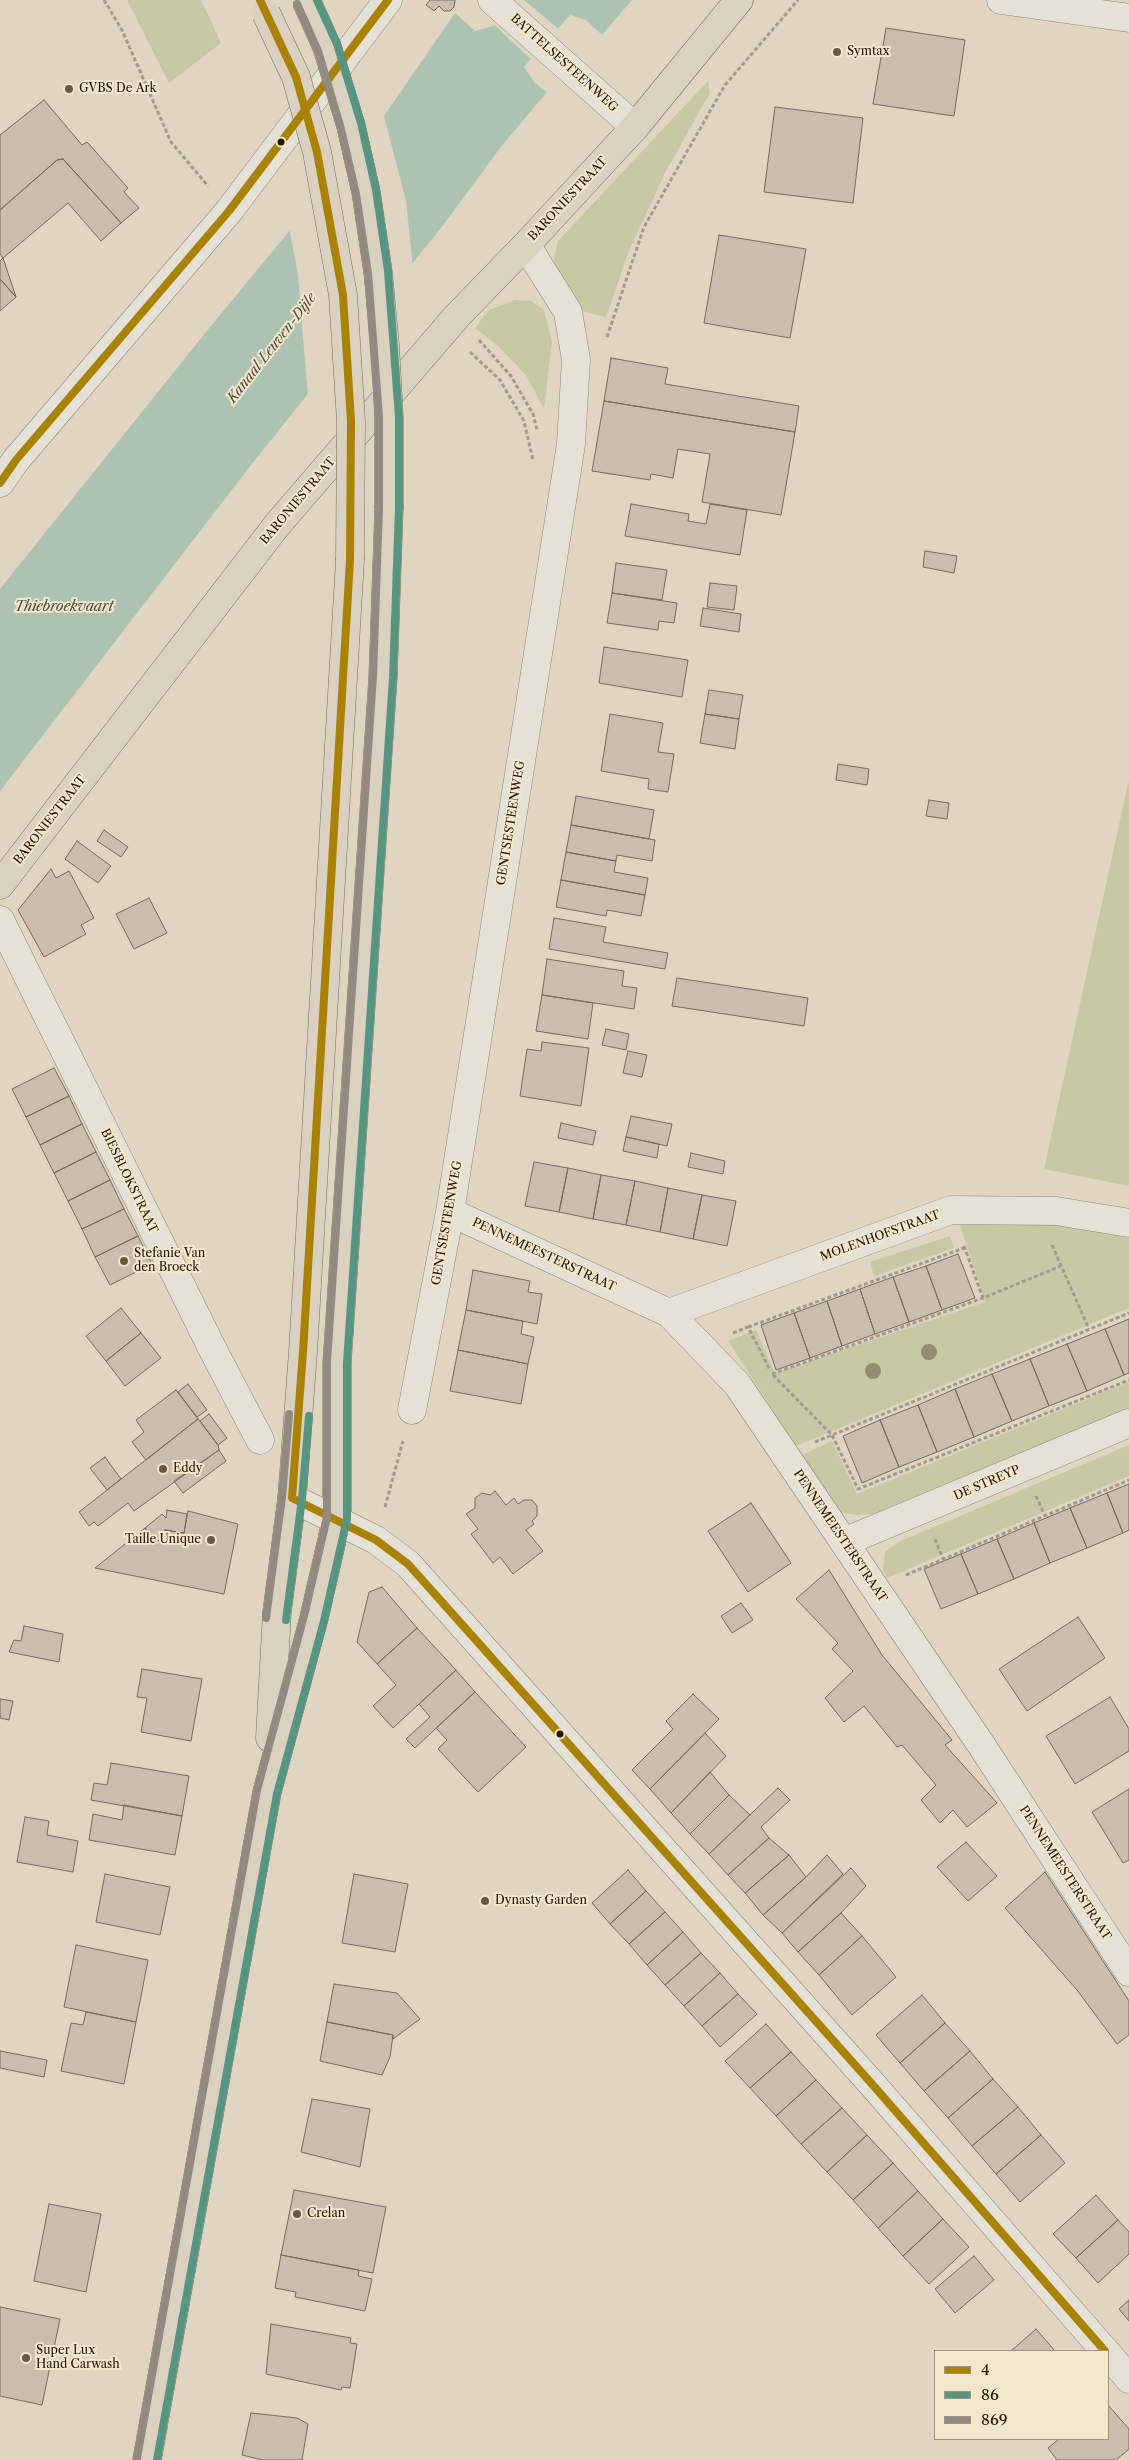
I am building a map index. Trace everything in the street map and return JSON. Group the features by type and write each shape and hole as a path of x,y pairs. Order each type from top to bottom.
{"main road":[{"path":"147,2460 266,1792 314,1618 336,1518 337,1364 383,677 389,508 389,416 378,272 366,192 351,126 327,47 306,0"},
{"name":"BARONIESTRAAT","path":"0,886 277,524 451,323 526,245 635,126 738,0"},
{"path":"263,7 296,78 317,152 342,295 351,421 350,560 303,1352 292,1498 277,1612 266,1792"}],"street":[{"path":"0,483 16,460 229,211 388,0"},
{"name":"BATTELSESTEENWEG","path":"492,0 635,126"},
{"path":"1001,0 1129,18"},
{"name":"GENTSESTEENWEG","path":"412,1410 450,1212 571,444 576,360 568,312 526,245"},
{"name":"BIESBLOKSTRAAT","path":"0,920 213,1350 260,1440"},
{"name":"MOLENHOFSTRAAT","path":"669,1313 951,1210 1056,1211 1129,1223"},
{"name":"PENNEMEESTERSTRAAT","path":"450,1212 669,1313 737,1384 982,1746 1129,1972"},
{"name":"DE STREYP","path":"844,1542 1129,1423"},
{"path":"292,1498 336,1518 376,1540 408,1564 886,2099 1104,2350"},
{"path":"1109,2355 1129,2379"}],"path":[{"path":"104,0 122,30 171,142 229,211"},
{"path":"606,340 644,227 725,85 798,0"},
{"path":"451,323 511,376 533,414 538,433"},
{"path":"451,323 500,380 524,421 534,465"},
{"path":"951,1210 983,1298"},
{"path":"1036,1211 1089,1329"},
{"path":"700,1346 964,1248"},
{"path":"772,1374 983,1298 1061,1266"},
{"path":"785,1455 1129,1313"},
{"path":"748,1327 772,1374 832,1435 858,1489 1129,1380"},
{"path":"875,1588 1129,1480"}],"green space":[{"path":"127,0 201,0 221,43 169,83"},
{"path":"708,81 710,93 666,171 630,248 606,317 582,311 556,270 554,258 558,241"},
{"path":"515,300 531,301 544,310 552,342 544,409 526,375 498,346 475,328 489,310"},
{"path":"1129,779 1129,1186 1044,1169"},
{"path":"1048,1220 1129,1236 1129,1308 796,1446 728,1341 756,1330 775,1373 985,1302 960,1225"},
{"path":"950,1236 954,1248 874,1276 870,1262"},
{"path":"1129,1382 1129,1408 872,1514 841,1513 834,1508 802,1455 832,1441 857,1494"},
{"path":"1129,1445 1129,1476 887,1578 883,1570 885,1552 898,1542"}],"water":[{"name":"Thiebroekvaart","path":"513,0 632,0 602,35 586,20 570,15 524,67 535,83 547,92 500,148 444,224 251,465 0,791 0,589 206,332 384,116 455,13 475,31 493,26"}],"pier":[{"path":"510,0 524,0 560,30 533,61 492,23"},
{"path":"383,112 406,201 413,267 308,398 298,275 289,227"}],"building":[{"path":"430,0 455,0 454,7 450,11 444,11 439,6 434,11 426,5"},
{"path":"886,28 965,40 954,116 873,104"},
{"path":"44,100 82,145 87,142 128,188 124,192 139,208 121,223 63,159 57,160 0,210 0,135"},
{"path":"775,107 863,118 853,203 764,192"},
{"path":"63,159 121,223 101,241 68,203 3,258 0,254 0,210 57,160"},
{"path":"719,235 806,249 790,338 704,323"},
{"path":"3,258 16,297 0,279 0,261"},
{"path":"0,279 16,297 0,311"},
{"path":"611,358 668,368 665,384 799,406 795,432 604,401"},
{"path":"604,401 795,432 781,515 702,502 710,454 678,449 673,478 651,474 650,480 592,471"},
{"path":"631,504 689,514 688,521 706,524 710,504 747,510 740,555 625,536"},
{"path":"925,551 957,556 954,573 923,567"},
{"path":"616,563 667,570 662,600 612,593"},
{"path":"710,583 737,586 734,610 707,607"},
{"path":"612,593 677,603 674,623 659,621 658,630 607,623"},
{"path":"703,608 741,614 739,632 700,626"},
{"path":"604,647 688,660 682,697 599,683"},
{"path":"709,690 743,695 739,719 705,714"},
{"path":"610,714 663,723 658,752 674,754 668,792 648,789 649,779 601,771"},
{"path":"705,714 739,719 735,749 700,743"},
{"path":"838,764 869,769 867,785 836,780"},
{"path":"576,796 654,810 649,839 571,825"},
{"path":"929,800 949,803 947,819 926,816"},
{"path":"571,825 655,840 652,861 617,855 616,861 566,852"},
{"path":"104,830 128,847 121,857 97,841"},
{"path":"77,841 111,866 98,883 65,859"},
{"path":"566,852 616,861 614,872 648,878 645,895 561,880"},
{"path":"51,869 56,878 69,871 94,918 81,925 86,934 44,957 18,910"},
{"path":"561,880 645,895 641,916 607,910 606,916 556,907"},
{"path":"149,898 167,933 134,949 116,914"},
{"path":"554,918 606,927 603,942 668,953 665,969 549,949"},
{"path":"547,959 624,971 622,986 637,988 634,1009 542,995"},
{"path":"677,978 808,998 804,1026 672,1006"},
{"path":"542,995 593,1003 588,1039 536,1031"},
{"path":"606,1029 629,1034 626,1050 602,1045"},
{"path":"542,1042 589,1048 581,1106 520,1096 527,1049 541,1051"},
{"path":"628,1051 647,1055 642,1077 623,1073"},
{"path":"54,1068 69,1096 26,1117 12,1089"},
{"path":"69,1096 82,1124 40,1145 26,1117"},
{"path":"631,1116 672,1124 667,1146 626,1137"},
{"path":"561,1123 596,1131 593,1145 558,1138"},
{"path":"82,1124 96,1152 54,1173 40,1145"},
{"path":"626,1137 659,1144 657,1158 623,1151"},
{"path":"96,1152 110,1180 68,1201 54,1173"},
{"path":"691,1153 725,1161 723,1174 688,1167"},
{"path":"534,1162 568,1168 559,1212 525,1206"},
{"path":"568,1168 601,1175 593,1219 559,1212"},
{"path":"601,1175 635,1181 626,1225 593,1219"},
{"path":"110,1180 124,1209 82,1229 68,1201"},
{"path":"635,1181 668,1188 660,1232 626,1225"},
{"path":"668,1188 702,1195 693,1239 660,1232"},
{"path":"702,1195 736,1201 727,1246 693,1239"},
{"path":"124,1209 138,1236 95,1257 82,1229"},
{"name":"Stefanie Van den Broeck","path":"138,1236 152,1264 110,1285 95,1257"},
{"path":"958,1254 975,1298 942,1310 926,1266"},
{"path":"926,1266 942,1310 909,1322 893,1277"},
{"path":"473,1270 530,1281 528,1292 542,1294 537,1324 466,1310"},
{"path":"893,1277 909,1322 875,1334 860,1289"},
{"path":"860,1289 875,1334 842,1346 827,1301"},
{"path":"827,1301 842,1346 810,1358 794,1313"},
{"path":"121,1308 141,1333 106,1361 86,1336"},
{"path":"466,1310 523,1321 521,1334 534,1337 528,1364 458,1350"},
{"path":"794,1313 810,1358 776,1370 761,1325"},
{"path":"1129,1319 1129,1373 1124,1375 1105,1329"},
{"path":"1105,1329 1124,1375 1087,1391 1067,1344"},
{"path":"141,1333 161,1358 125,1386 106,1361"},
{"path":"1067,1344 1087,1391 1049,1406 1030,1359"},
{"path":"458,1350 528,1364 521,1404 450,1391"},
{"path":"1030,1359 1049,1406 1012,1421 992,1374"},
{"path":"992,1374 1012,1421 974,1437 955,1389"},
{"path":"188,1384 207,1410 197,1417 178,1392"},
{"path":"955,1389 974,1437 937,1452 918,1405"},
{"path":"176,1390 198,1419 146,1460 132,1442 144,1432 136,1420"},
{"path":"918,1405 937,1452 899,1467 880,1420"},
{"path":"209,1414 227,1438 218,1445 200,1421"},
{"name":"Eddy","path":"198,1419 218,1445 219,1450 134,1511 128,1503 98,1526 94,1522 89,1526 79,1512"},
{"path":"880,1420 899,1467 862,1483 843,1436"},
{"path":"219,1450 226,1461 183,1493 174,1481"},
{"path":"105,1457 121,1479 107,1490 90,1468"},
{"path":"1129,1484 1129,1530 1123,1533 1107,1493"},
{"path":"495,1491 506,1505 514,1498 518,1504 524,1500 532,1500 537,1506 537,1516 532,1521 534,1524 526,1530 543,1551 513,1574 500,1557 493,1563 471,1534 478,1529 466,1514 475,1508 475,1498 482,1493 490,1495"},
{"path":"1107,1493 1123,1533 1087,1548 1070,1508"},
{"path":"751,1503 791,1563 748,1592 708,1531"},
{"path":"1070,1508 1087,1548 1050,1563 1034,1523"},
{"path":"167,1510 187,1514 184,1533 165,1530 162,1541 154,1540 145,1528 162,1514 166,1518"},
{"path":"188,1511 238,1524 224,1594 95,1568 145,1528 154,1540 162,1541 165,1530 184,1533"},
{"path":"1034,1523 1050,1563 1014,1579 997,1539"},
{"path":"997,1539 1014,1579 978,1594 961,1554"},
{"path":"961,1554 978,1594 941,1609 924,1569"},
{"path":"829,1570 882,1655 952,1740 945,1745 997,1803 967,1827 953,1810 940,1823 921,1800 936,1785 902,1745 897,1747 864,1706 844,1722 825,1698 853,1671 832,1649 838,1643 796,1599"},
{"path":"382,1587 417,1628 377,1664 357,1642 369,1592"},
{"path":"741,1603 753,1620 732,1633 721,1616"},
{"path":"1078,1617 1105,1658 1027,1711 999,1669"},
{"path":"24,1626 63,1634 59,1662 9,1652 14,1640 21,1641"},
{"path":"417,1628 456,1670 393,1728 373,1706 396,1685 377,1664"},
{"path":"142,1669 202,1679 191,1741 141,1732 147,1698 137,1697"},
{"path":"456,1670 475,1692 415,1748 406,1739 430,1717 419,1704"},
{"path":"475,1692 526,1747 478,1792 438,1749 447,1740 436,1728"},
{"path":"693,1694 719,1719 650,1789 632,1770 673,1729 666,1721"},
{"path":"1110,1697 1129,1729 1129,1751 1075,1784 1046,1736"},
{"path":"0,1699 13,1701 9,1720 0,1718"},
{"path":"705,1733 726,1756 671,1813 650,1789"},
{"path":"111,1763 189,1776 182,1816 91,1800 94,1783 107,1785"},
{"path":"710,1772 729,1795 690,1834 671,1813"},
{"path":"778,1788 790,1800 761,1827 769,1838 728,1875 709,1854"},
{"path":"1129,1789 1129,1860 1123,1863 1092,1812"},
{"path":"729,1795 750,1815 709,1854 690,1834"},
{"path":"124,1805 182,1816 175,1855 89,1840 93,1814 122,1820"},
{"path":"25,1817 49,1821 47,1835 78,1841 73,1872 17,1862"},
{"path":"769,1838 789,1855 745,1893 728,1875"},
{"path":"966,1842 997,1876 968,1901 937,1867"},
{"path":"789,1855 806,1877 763,1915 745,1893"},
{"path":"827,1855 843,1874 782,1933 763,1915 806,1877"},
{"path":"851,1868 866,1886 841,1913 798,1952 782,1933"},
{"path":"628,1870 646,1891 610,1924 592,1903"},
{"path":"1045,1872 1129,2001 1129,2035 1117,2044 1077,1990 1005,1908"},
{"path":"105,1874 170,1887 160,1935 96,1922"},
{"path":"354,1874 408,1884 395,1952 342,1943"},
{"path":"646,1891 665,1912 629,1944 610,1924"},
{"path":"665,1912 683,1932 647,1965 629,1944"},
{"path":"841,1913 862,1936 819,1975 798,1952"},
{"path":"683,1932 701,1953 665,1985 647,1965"},
{"path":"862,1936 896,1977 852,2015 819,1975"},
{"path":"76,1945 148,1960 136,2022 64,2007"},
{"path":"701,1953 720,1973 684,2006 665,1985"},
{"path":"720,1973 738,1994 702,2026 684,2006"},
{"path":"334,1984 397,1993 420,2019 393,2039 393,2035 327,2022"},
{"path":"738,1994 757,2014 720,2047 702,2026"},
{"path":"922,1995 945,2023 900,2063 876,2035"},
{"path":"86,2012 136,2022 124,2084 61,2071 71,2023 83,2025"},
{"path":"327,2022 393,2035 390,2057 382,2075 320,2061"},
{"path":"945,2023 970,2051 924,2091 900,2063"},
{"path":"766,2024 791,2052 750,2088 725,2061"},
{"path":"0,2051 47,2060 44,2077 0,2068"},
{"path":"970,2051 993,2079 948,2118 924,2091"},
{"path":"791,2052 816,2080 776,2116 750,2088"},
{"path":"993,2079 1018,2107 972,2146 948,2118"},
{"path":"816,2080 842,2108 801,2144 776,2116"},
{"path":"312,2099 370,2109 360,2167 301,2152"},
{"path":"1018,2107 1041,2135 996,2174 972,2146"},
{"path":"842,2108 867,2135 827,2172 801,2144"},
{"path":"867,2135 893,2163 853,2200 827,2172"},
{"path":"1041,2135 1065,2163 1020,2202 996,2174"},
{"path":"893,2163 918,2191 878,2228 853,2200"},
{"path":"294,2190 386,2207 373,2273 281,2255"},
{"path":"918,2191 943,2219 903,2256 878,2228"},
{"path":"1096,2195 1118,2220 1076,2258 1053,2234"},
{"path":"49,2204 101,2214 86,2292 34,2281"},
{"path":"943,2219 969,2247 929,2284 903,2256"},
{"path":"1118,2220 1129,2232 1129,2254 1098,2283 1076,2258"},
{"path":"281,2255 359,2270 358,2276 372,2279 365,2311 295,2297 296,2292 275,2288"},
{"path":"974,2256 994,2280 955,2313 935,2289"},
{"path":"1129,2300 1129,2321 1119,2309"},
{"name":"Super Lux Hand Carwash","path":"0,2307 60,2319 42,2405 0,2396"},
{"path":"271,2324 351,2338 350,2343 357,2344 350,2388 342,2387 341,2390 266,2374"},
{"path":"1036,2329 1054,2350 1012,2350"},
{"path":"1109,2406 1129,2429 1129,2449 1116,2460 1057,2460 1048,2448 1058,2440 1109,2440"},
{"path":"251,2413 297,2418 308,2424 302,2460 263,2460 242,2455"}],"transit line":[{"name":"4","path":"260,0 296,77 317,152 343,295 351,421 350,560 303,1352 292,1498 376,1540 408,1564 872,2084 1104,2350"},
{"name":"86","path":"157,2460 277,1794 324,1621 347,1519 347,1363 393,678 399,508 399,417 388,271 376,190 361,123 337,44 317,0"},
{"name":"4","path":"0,483 16,460 229,211 388,0"},
{"name":"869","path":"137,2458 257,1790 304,1616 327,1517 327,1362 373,676 379,508 379,417 368,273 356,194 341,129 318,51 297,4"},
{"name":"869","path":"266,1618 282,1497 289,1414"},
{"name":"86","path":"286,1620 302,1499 309,1416"}],"place":[{"name":"Symtax","path":"837,52"},
{"name":"GVBS De Ark","path":"69,89"},
{"name":"Stefanie Van den Broeck","path":"124,1261"},
{"name":"Eddy","path":"163,1469"},
{"name":"Taille Unique","path":"211,1540"},
{"name":"Dynasty Garden","path":"485,1901"},
{"name":"Crelan","path":"297,2214"},
{"name":"Super Lux Hand Carwash","path":"26,2358"}],"water label":[{"name":"Kanaal Leuven-Dijle","path":"272,348"}]}
